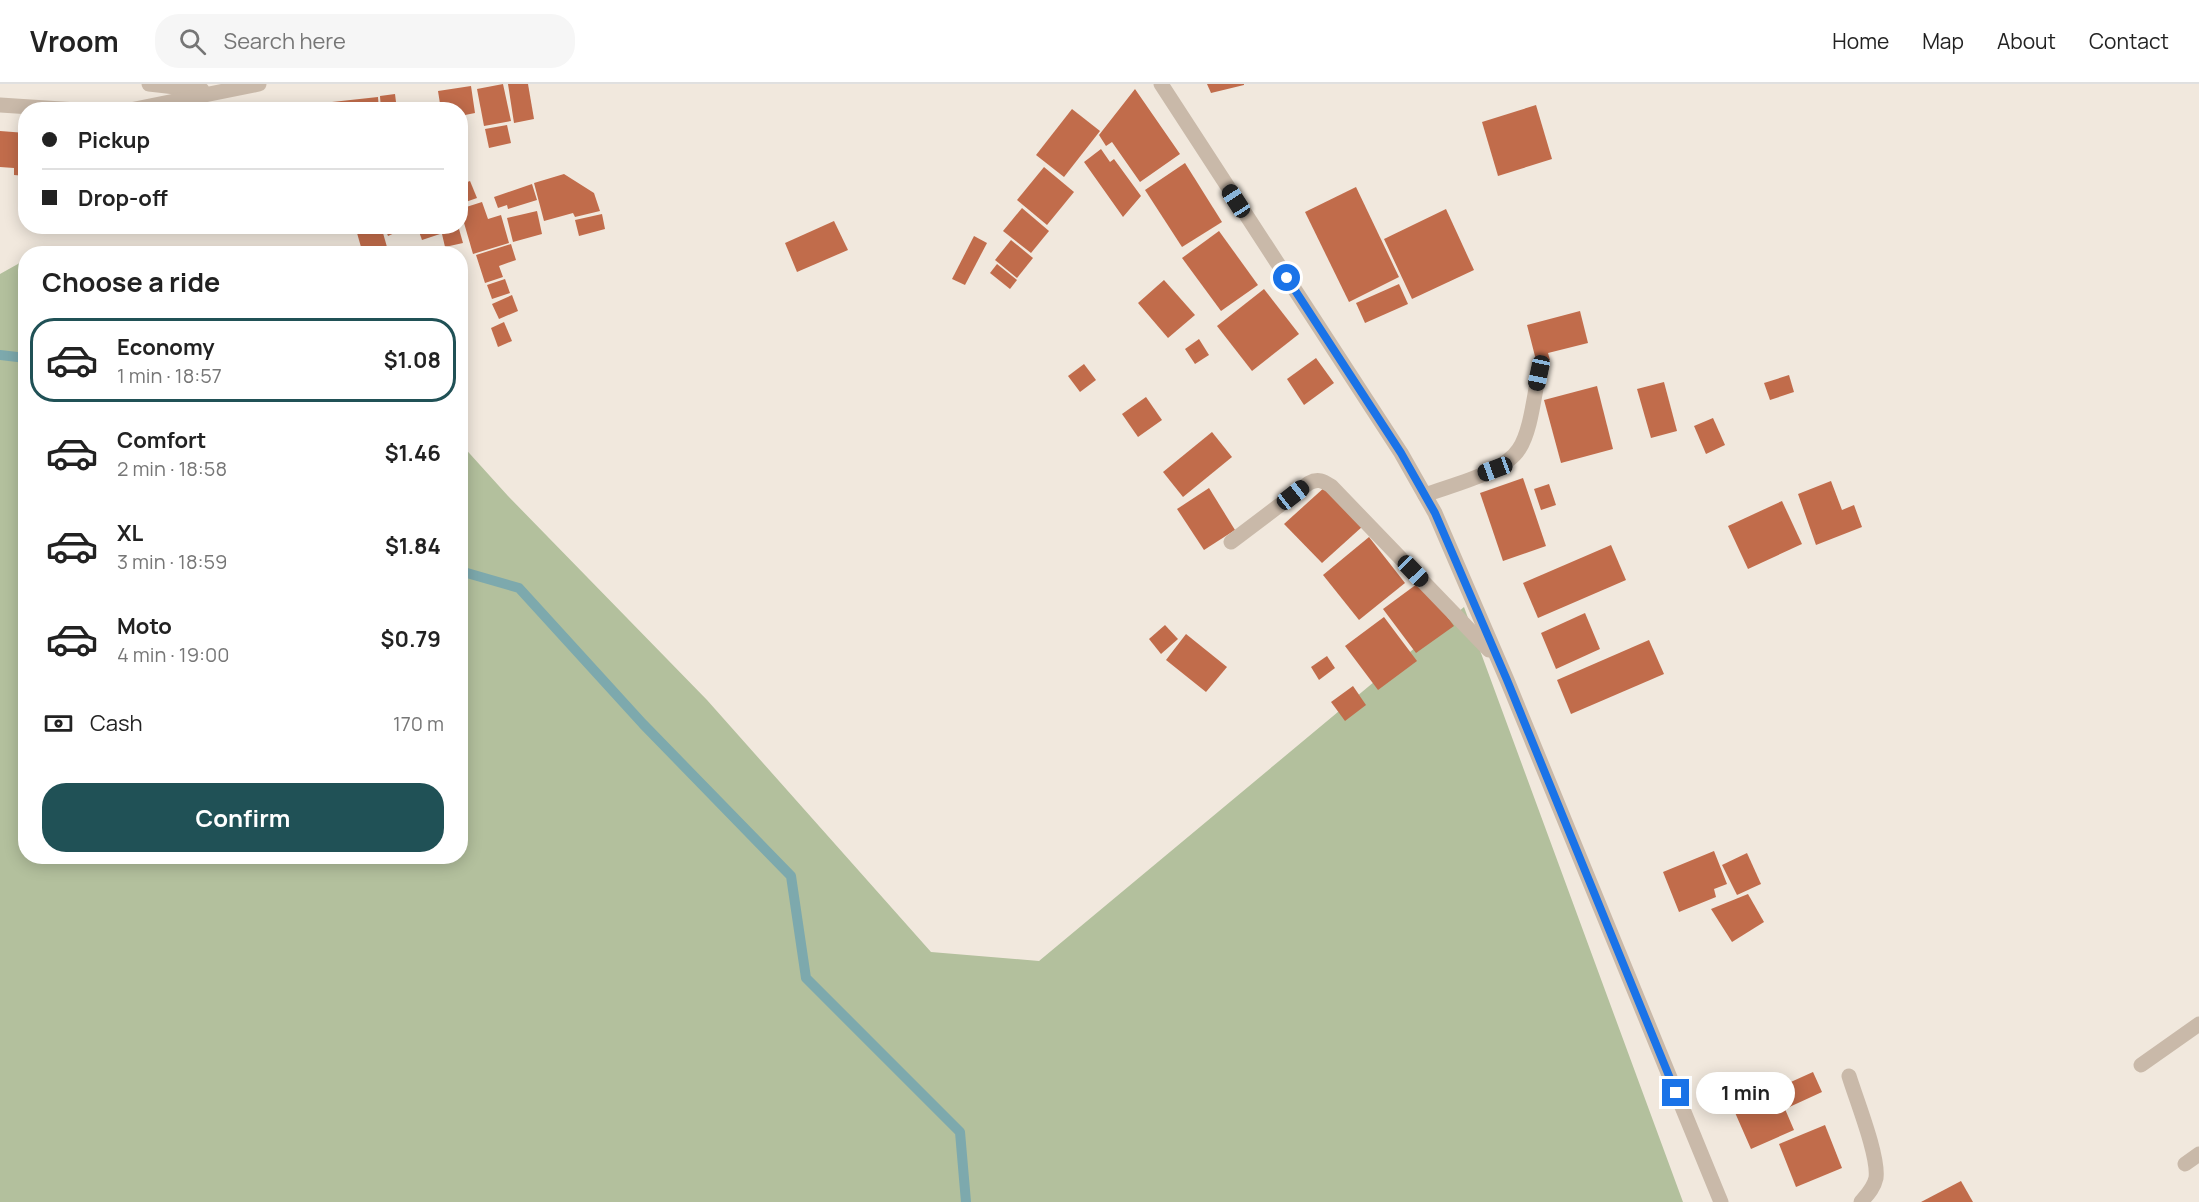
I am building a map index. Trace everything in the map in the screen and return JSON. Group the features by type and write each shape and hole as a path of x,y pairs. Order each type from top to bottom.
{"street":[{"path":"149,84 217,92"},
{"path":"168,102 259,84"},
{"path":"1161,84 1401,453 1435,513 1721,1202"},
{"path":"0,105 18,106"},
{"path":"1425,495 1495,469 1511,460 1520,449 1526,435 1539,373"},
{"path":"1230,543 1309,483 1315,480 1324,481 1496,656"},
{"path":"2141,1065 2199,1024"},
{"path":"1849,1076 1874,1158 1876,1177 1870,1192 1861,1202"},
{"path":"2186,1164 2199,1154"}],"green space":[{"path":"18,264 18,864 468,864 468,452 508,496 707,700 931,952 1039,961 1464,607 1683,1202 0,1202 0,274"}],"building":[{"path":"503,84 511,121 484,126 477,89"},
{"path":"508,84 528,84 534,119 514,123"},
{"path":"1207,84 1244,84 1244,85 1211,93"},
{"path":"471,86 475,113 468,114 468,102 440,102 438,91"},
{"path":"1135,89 1180,154 1140,182 1112,142 1106,146 1099,135"},
{"path":"395,94 396,102 380,102 380,96"},
{"path":"378,97 378,102 332,102"},
{"path":"1536,105 1552,159 1498,176 1482,122"},
{"path":"1072,109 1100,131 1064,177 1036,155"},
{"path":"507,125 511,143 489,148 485,129"},
{"path":"0,131 18,132 18,175 14,175 14,168 0,167"},
{"path":"1101,149 1110,162 1114,159 1141,196 1123,217 1084,162"},
{"path":"1185,163 1222,222 1182,247 1145,190"},
{"path":"1044,167 1074,192 1047,225 1017,200"},
{"path":"564,174 594,193 600,211 575,217 573,213 544,221 534,183"},
{"path":"470,181 477,198 468,201 468,182"},
{"path":"532,184 537,200 508,209 507,205 498,208 494,197"},
{"path":"1356,187 1399,277 1349,302 1305,212"},
{"path":"482,202 488,219 501,215 509,243 473,254 467,234 468,206"},
{"path":"1022,208 1049,231 1031,253 1003,231"},
{"path":"1446,209 1474,270 1412,299 1384,239"},
{"path":"537,211 542,234 513,242 507,218"},
{"path":"602,214 605,229 579,236 575,220"},
{"path":"834,221 848,250 797,272 785,243"},
{"path":"1219,231 1258,285 1221,311 1182,258"},
{"path":"357,234 383,234 387,246 361,246"},
{"path":"420,234 440,234 422,240"},
{"path":"442,234 460,234 463,243 445,246"},
{"path":"974,236 987,243 965,285 952,279"},
{"path":"1011,240 1033,258 1017,278 995,260"},
{"path":"511,244 516,260 499,266 503,277 485,283 476,255"},
{"path":"997,264 1017,280 1010,289 990,273"},
{"path":"505,279 510,293 492,299 487,285"},
{"path":"1164,280 1195,315 1168,338 1138,303"},
{"path":"1399,284 1408,304 1365,323 1356,303"},
{"path":"1264,289 1299,334 1252,371 1217,326"},
{"path":"512,295 518,311 499,319 492,304"},
{"path":"1580,311 1588,343 1548,353 1550,360 1537,364 1527,325"},
{"path":"504,322 512,341 498,347 491,328"},
{"path":"1199,339 1209,355 1195,364 1185,349"},
{"path":"1316,358 1334,383 1304,405 1287,379"},
{"path":"1084,364 1096,380 1080,392 1068,376"},
{"path":"1789,375 1794,392 1770,400 1764,383"},
{"path":"1664,382 1677,431 1651,438 1637,389"},
{"path":"1597,386 1613,449 1561,463 1544,400"},
{"path":"1146,397 1162,420 1138,437 1122,414"},
{"path":"1713,418 1725,445 1706,454 1694,426"},
{"path":"1212,432 1232,457 1183,497 1163,472"},
{"path":"1523,478 1546,546 1503,561 1480,493"},
{"path":"1831,481 1842,510 1854,505 1862,527 1816,545 1798,494"},
{"path":"1549,484 1556,505 1541,510 1534,489"},
{"path":"1326,486 1363,526 1322,563 1284,524"},
{"path":"1209,488 1235,530 1204,550 1177,509"},
{"path":"1782,501 1802,544 1748,569 1728,526"},
{"path":"1369,537 1405,583 1359,620 1323,575"},
{"path":"1611,545 1626,580 1538,618 1523,583"},
{"path":"1421,581 1454,626 1416,653 1383,609"},
{"path":"1585,613 1600,649 1556,669 1541,633"},
{"path":"1384,617 1417,661 1378,690 1345,646"},
{"path":"1165,625 1178,639 1161,654 1149,639"},
{"path":"1186,634 1227,667 1206,692 1166,660"},
{"path":"1649,640 1664,674 1571,714 1557,680"},
{"path":"1327,656 1335,668 1319,680 1311,667"},
{"path":"1353,686 1366,705 1345,721 1331,702"},
{"path":"1714,851 1727,884 1714,889 1716,897 1679,912 1663,872"},
{"path":"1747,853 1761,884 1737,895 1722,865"},
{"path":"1748,894 1764,922 1732,942 1711,909"},
{"path":"1813,1072 1822,1092 1785,1109 1794,1130 1751,1149 1733,1108"},
{"path":"1825,1125 1842,1168 1796,1187 1779,1144"},
{"path":"1961,1181 1973,1202 1921,1202"}],"waterway":[{"path":"0,355 18,357"},
{"path":"468,573 519,588 643,724 791,876 806,978 960,1132 966,1202"}],"route":[{"path":"1287,278 1401,453 1435,513 1507,680 1676,1093"}]}
